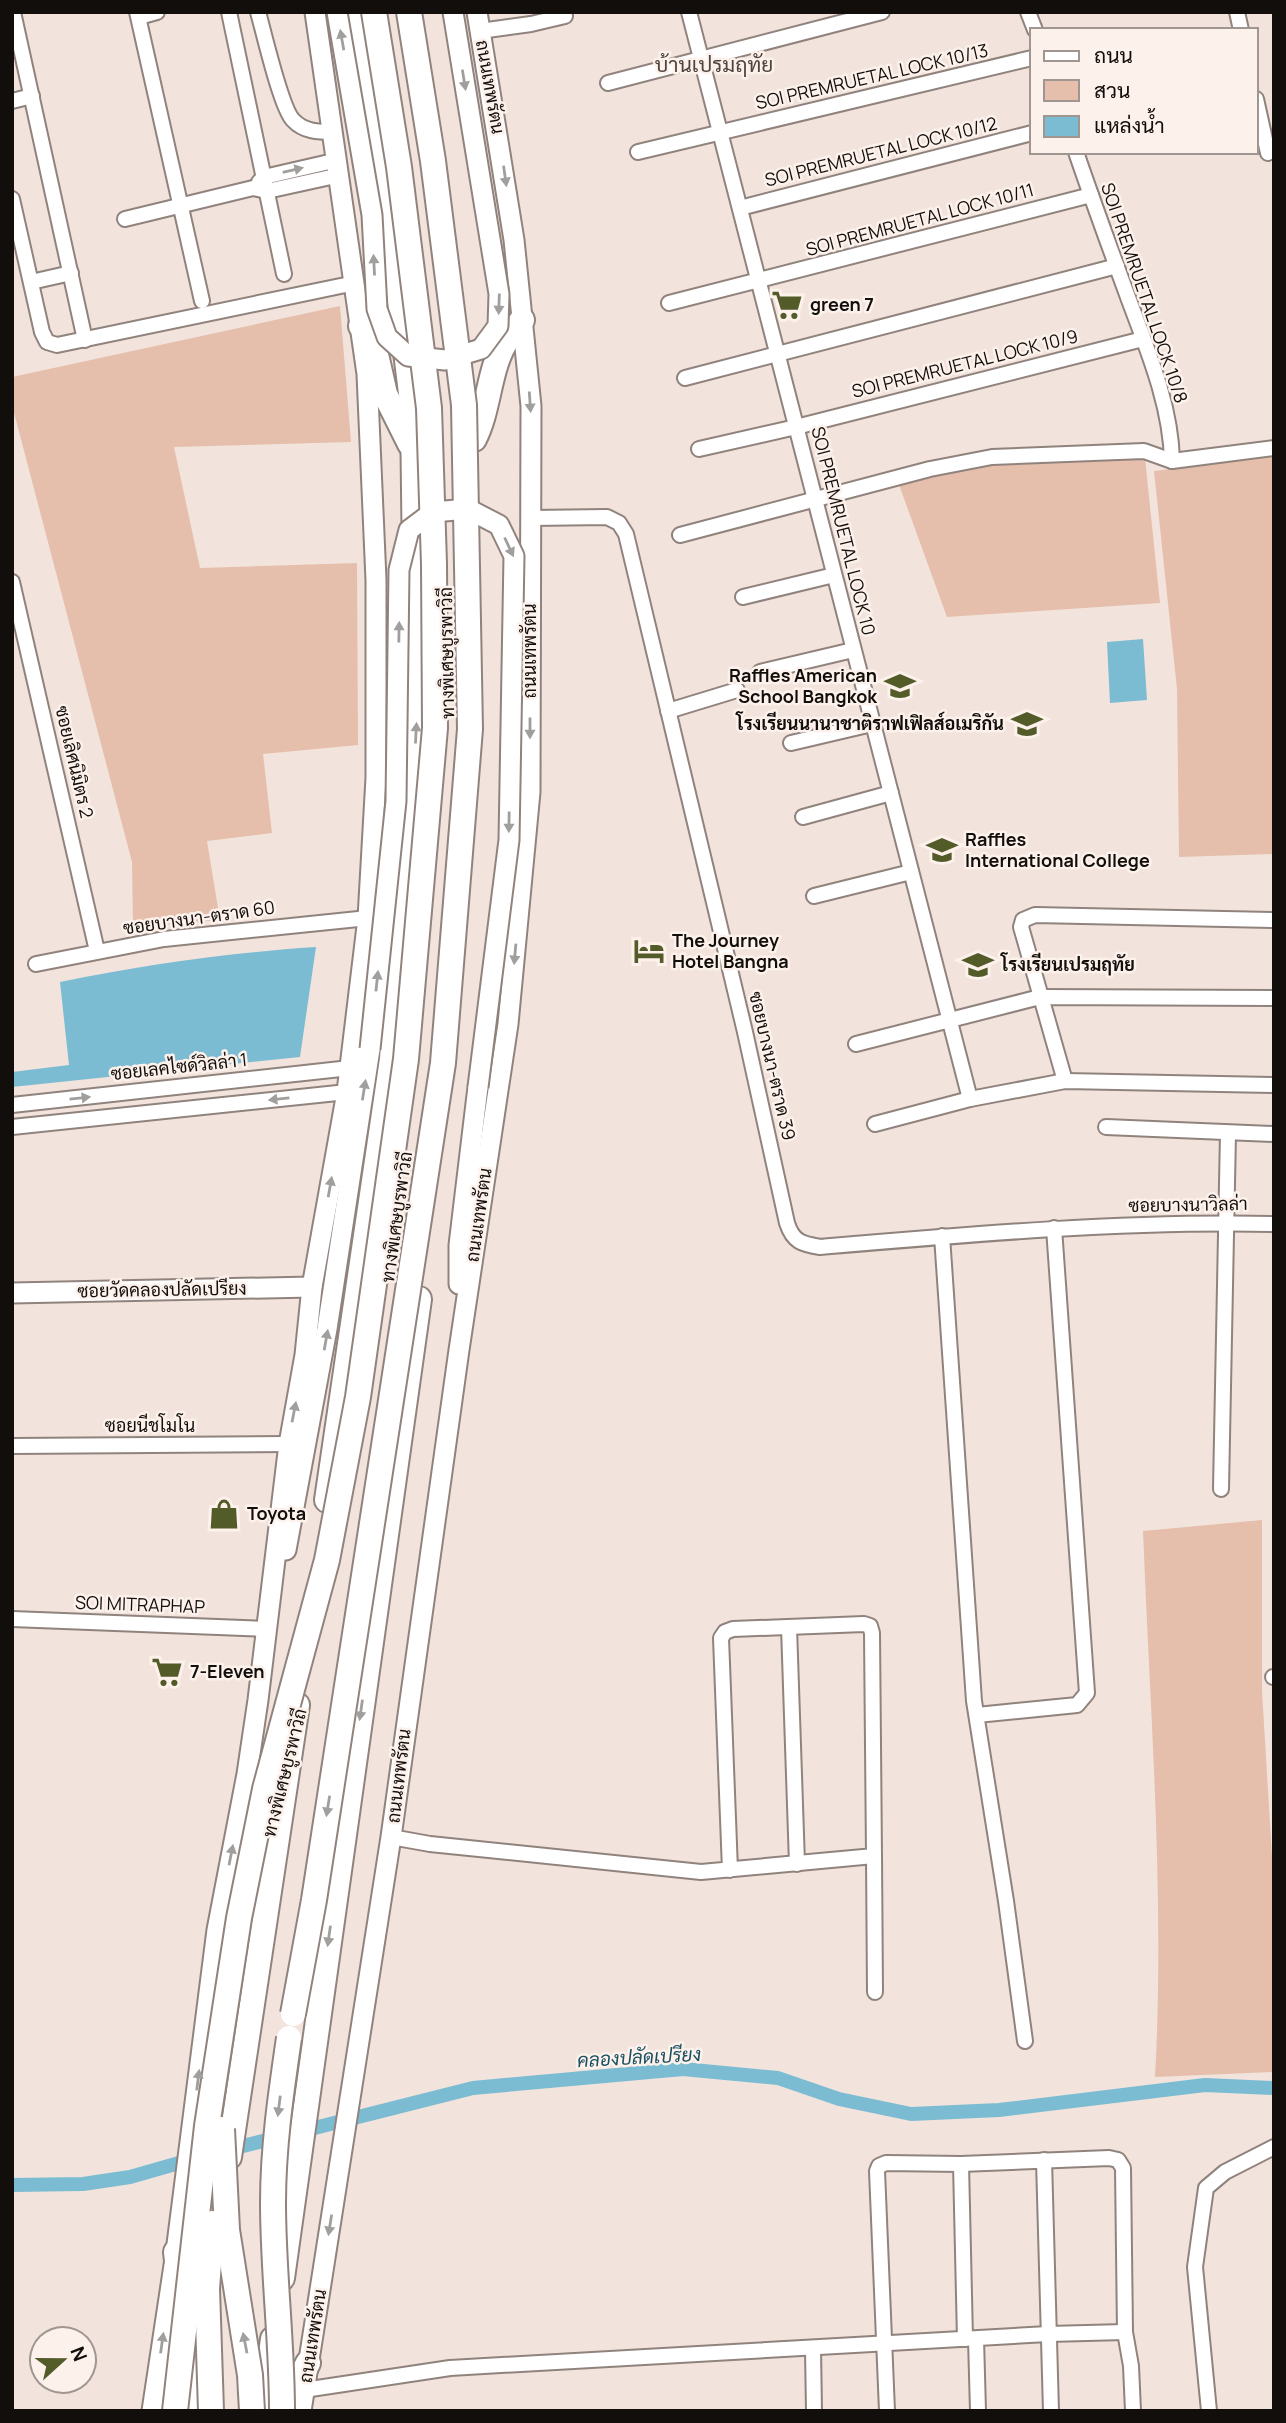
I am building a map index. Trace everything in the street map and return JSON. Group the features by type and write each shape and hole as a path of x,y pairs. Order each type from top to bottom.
{"highway":[{"path":"199,2405 225,2182 227,2132 392,1059 417,728 413,410 386,183 358,12"},
{"path":"174,2411 202,2165 239,1918 265,1789 327,1560 358,1397 406,1059 435,728 429,408 399,167 373,12"},
{"name":"ทางพิเศษบูรพาวิถี","path":"199,2405 207,2289 252,1920 278,1792 340,1563 371,1399 419,1061 448,729 442,407 412,165 387,12"},
{"name":"ทางพิเศษบูรพาวิถี","path":"283,2411 273,2193 278,2112 314,1900 443,1063 470,729 464,405 433,162 409,12"},
{"path":"263,2411 453,1063 480,728 473,405 417,12"},
{"path":"474,439 480,427 501,350 522,320"},
{"path":"361,326 372,337 385,394 413,451"},
{"path":"227,2132 227,2230 250,2375 252,2411"},
{"path":"176,2252 199,2405"},
{"path":"283,2411 308,2363"}],"main road":[{"path":"152,2411 176,2252 217,1930 247,1774 289,1444 305,1355 312,1287 347,1091 368,918 376,778 376,580 368,374 315,12"},
{"path":"337,12 372,215 377,309 387,337 408,356 445,359 481,349 498,326 499,293 453,12"},
{"name":"ถนนเทพรัตน","path":"301,2411 391,1837 508,1024 530,792 531,406 504,169 479,22"},
{"path":"270,1597 289,1543 327,1329 370,1049 396,801 400,570 409,530 433,512 468,509 499,525 514,556 509,839 459,1245 459,1350"},
{"name":"ซอยวัดคลองปลัดเปรียง","path":"12,1293 312,1287"}],"street":[{"path":"13,12 85,340"},
{"path":"157,12 138,14 202,301"},
{"path":"229,12 262,186 284,274"},
{"path":"258,12 285,105 292,119 304,128 316,132 334,132"},
{"name":"SOI PREMRUETAL LOCK 10","path":"689,12 970,1099"},
{"path":"608,83 882,12"},
{"path":"479,22 531,24 565,16"},
{"name":"SOI PREMRUETAL LOCK 10/13","path":"638,152 1030,58"},
{"path":"12,101 33,96"},
{"path":"1258,108 1268,153"},
{"name":"SOI PREMRUETAL LOCK 10/12","path":"740,208 1030,134"},
{"name":"SOI PREMRUETAL LOCK 10/8","path":"1077,154 1143,339 1165,413 1172,461"},
{"path":"125,219 339,167"},
{"name":"SOI PREMRUETAL LOCK 10/11","path":"669,303 1091,195"},
{"path":"12,199 42,332 47,342 57,345 355,283"},
{"path":"685,378 1117,267"},
{"path":"31,282 71,273"},
{"name":"SOI PREMRUETAL LOCK 10/9","path":"699,449 1143,339"},
{"path":"680,535 930,469 992,457 1144,452 1172,461 1274,448"},
{"name":"ซอยบางนา-ตราด 39","path":"531,518 607,517 619,523 626,534 790,1232 795,1240 804,1245 821,1247 1103,1226"},
{"path":"743,597 834,575"},
{"name":"ซอยเลิศนิมิตร 2","path":"12,582 97,951"},
{"path":"760,672 853,650"},
{"path":"668,711 737,690"},
{"path":"790,743 872,724"},
{"path":"803,817 891,793"},
{"path":"814,896 911,872"},
{"path":"1065,1081 1021,927 1023,920 1028,917 1127,916 1274,920"},
{"name":"ซอยบางนา-ตราด 60","path":"36,964 164,939 368,918"},
{"path":"856,1044 949,1018 1041,997 1274,998"},
{"name":"ซอยเลคไซด์วิลล่า 1","path":"12,1105 350,1068"},
{"path":"875,1124 970,1099 1065,1081 1274,1085"},
{"path":"12,1127 347,1091"},
{"path":"1106,1127 1274,1134"},
{"path":"1221,1489 1228,1133"},
{"name":"ซอยบางนาวิลล่า","path":"1103,1226 1274,1224"},
{"path":"977,1715 1077,1704 1087,1693 1054,1228"},
{"path":"942,1236 977,1715 1006,1901 1024,2041"},
{"name":"ซอยนีชโมโน","path":"12,1446 289,1444"},
{"name":"SOI MITRAPHAP","path":"12,1619 266,1629"},
{"path":"730,1870 721,1638 725,1632 733,1629 864,1624 870,1626 876,1992"},
{"path":"789,1627 797,1864"},
{"path":"391,1837 430,1844 701,1872 874,1856"},
{"path":"1209,2411 1195,2267 1206,2188 1225,2172 1274,2147"},
{"path":"887,2411 877,2171 879,2166 886,2163 961,2164 1109,2158 1118,2160 1123,2168 1125,2332 1131,2366 1133,2411"},
{"path":"1044,2160 1051,2411"},
{"path":"961,2164 978,2411"},
{"path":"304,2390 450,2368 1048,2334 1125,2332"},
{"path":"813,2348 814,2411"}],"green space":[{"path":"340,306 351,442 174,447 200,568 357,563 358,745 263,754 272,833 207,841 220,920 133,927 132,862 12,405 12,377"},
{"path":"1274,456 1274,854 1179,857 1177,689 1154,471"},
{"path":"1145,458 1160,603 947,617 898,482 957,464"},
{"path":"1262,1520 1262,1691 1274,1890 1274,2072 1155,2077 1158,2009 1157,1873 1143,1531"}],"water":[{"path":"1143,639 1147,700 1110,703 1107,642"},
{"path":"316,947 300,1057 12,1087 12,1072 69,1065 60,982 187,960"}],"waterway":[{"name":"คลองปลัดเปรียง","path":"227,2150 473,2088 683,2069 778,2078 839,2099 911,2114 999,2110 1205,2085 1274,2088"},
{"name":"คลองปลัดเปรียง","path":"12,2185 83,2184 130,2177 193,2159"}],"place":[{"name":"green 7","path":"787,305"},
{"name":"Raffles American School Bangkok","path":"900,686"},
{"name":"โรงเรียนนานาชาติราฟเฟิลส์อเมริกัน","path":"1027,724"},
{"name":"Raffles International College","path":"942,850"},
{"name":"The Journey Hotel Bangna","path":"649,951"},
{"name":"โรงเรียนเปรมฤทัย","path":"978,965"},
{"name":"Toyota","path":"224,1514"},
{"name":"7-Eleven","path":"167,1672"}],"district":[{"name":"บ้านเปรมฤทัย","path":"714,65"}]}
